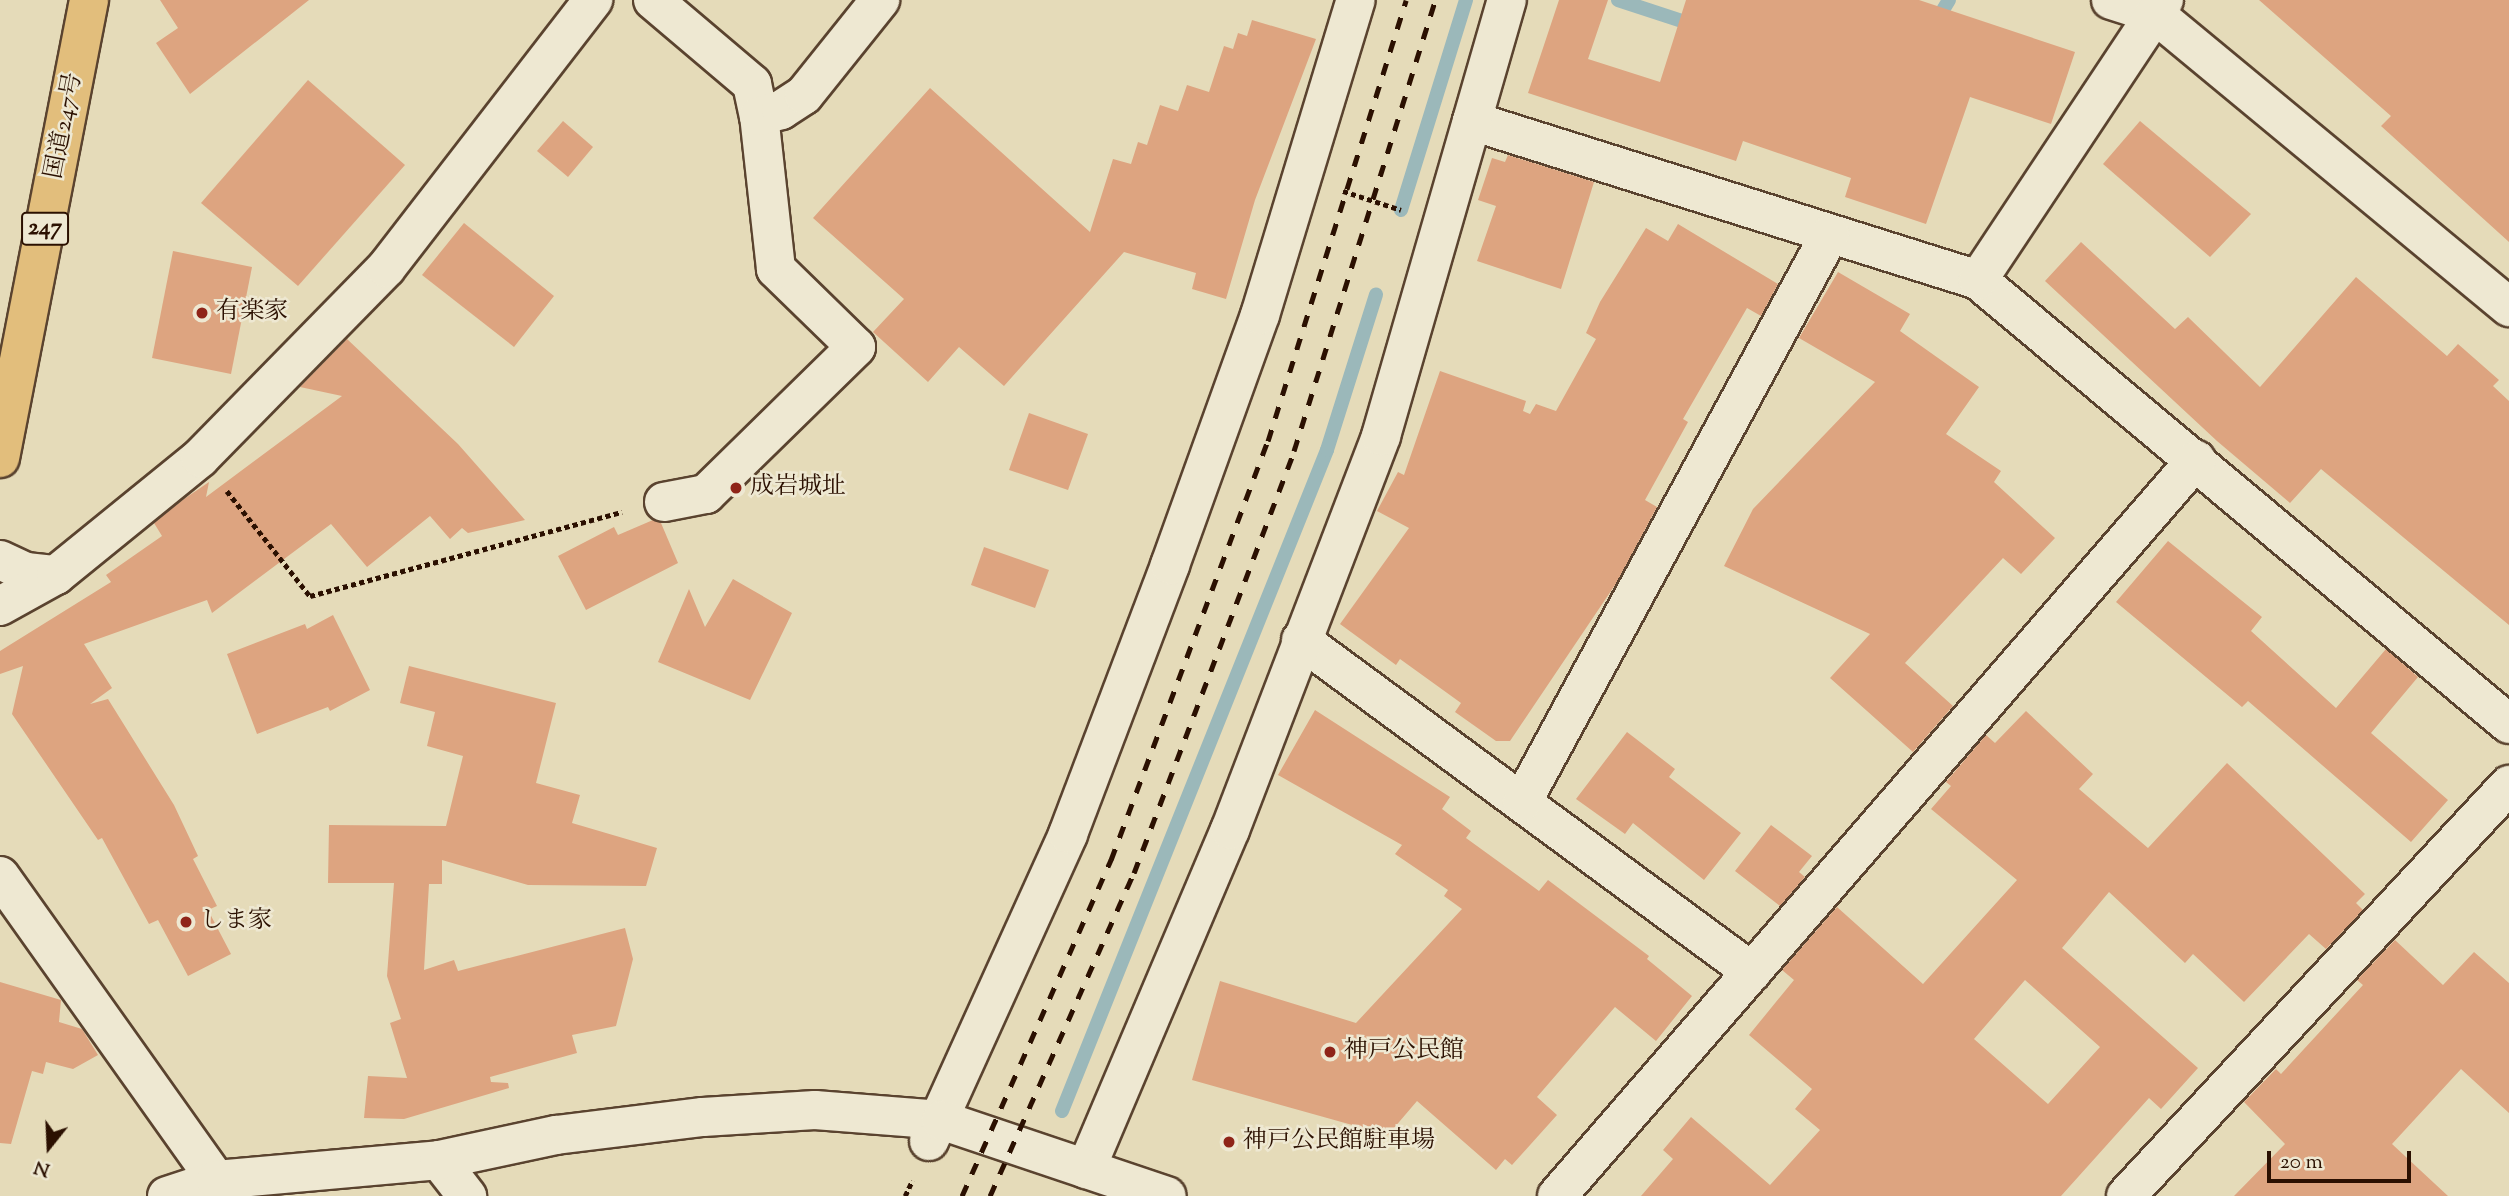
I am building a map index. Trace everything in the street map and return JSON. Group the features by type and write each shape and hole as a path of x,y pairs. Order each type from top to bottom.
{"highway":[{"name":"国道247号","path":"0,458 89,0"}],"street":[{"path":"0,606 56,575 200,458 386,268 593,0"},
{"path":"653,0 752,83 759,116 776,269 856,347 706,494 664,502"},
{"path":"759,116 781,110 803,95 880,0"},
{"path":"935,1131 1082,795 1245,355 1356,0"},
{"path":"1086,1169 1230,830 1381,436 1507,0"},
{"path":"2111,0 2159,7 2509,307"},
{"path":"1979,280 2159,7"},
{"path":"1472,121 1979,280 2509,724"},
{"path":"1522,802 1830,234"},
{"path":"1557,1196 2196,460"},
{"path":"0,560 26,572 56,575"},
{"path":"1301,639 1752,972"},
{"path":"2126,1196 2509,785"},
{"path":"0,876 216,1180"},
{"path":"167,1196 216,1180 439,1160 556,1135 703,1117 814,1110 935,1131 1086,1169 1167,1196"},
{"path":"439,1160 467,1196"}],"path":[{"path":"1302,177 1401,210 1397,222"},
{"path":"200,458 310,596 526,534 664,502"}],"building":[{"path":"160,0 309,0 190,94 156,43 178,28"},
{"path":"1559,0 1608,0 1588,59 1660,82 1686,0 1919,0 2075,52 2051,124 1970,97 1926,224 1845,197 1851,178 1743,141 1736,161 1528,93"},
{"path":"2259,0 2509,0 2509,242 2381,126 2391,116"},
{"path":"1252,20 1316,39 1255,200 1226,299 1192,289 1196,273 1124,252 1004,386 959,347 928,382 873,332 904,299 813,218 930,88 1090,232 1113,159 1131,164 1138,142 1147,145 1160,105 1178,111 1187,85 1209,92 1224,46 1233,49 1238,33 1247,36"},
{"path":"308,80 405,165 298,286 201,203"},
{"path":"563,121 593,147 568,177 537,151"},
{"path":"2140,121 2251,214 2210,257 2103,164"},
{"path":"1508,155 1594,182 1561,289 1477,261 1496,206 1478,200 1492,158 1505,162"},
{"path":"464,223 554,296 514,347 422,275"},
{"path":"1678,224 1778,284 1761,316 1747,308 1683,419 1688,422 1645,500 1657,507 1617,582 1510,741 1496,741 1455,712 1461,703 1400,659 1396,665 1340,624 1409,528 1377,511 1398,472 1404,475 1440,371 1526,401 1523,411 1530,414 1536,404 1556,411 1596,339 1586,333 1600,302 1646,228 1668,241"},
{"path":"2081,242 2175,329 2188,317 2260,387 2356,277 2447,356 2458,344 2499,380 2493,386 2509,401 2509,625 2321,469 2290,503 2217,441 2045,281"},
{"name":"有楽家","path":"173,251 252,267 231,374 152,358"},
{"path":"1838,272 1910,314 1900,331 1979,387 1946,434 2001,471 1994,482 2055,538 2021,574 2003,558 1905,663 1953,706 1913,752 1830,678 1870,634 1724,566 1753,509 1875,382 1799,338"},
{"path":"347,339 458,444 525,520 468,533 462,528 450,539 430,516 367,567 331,524 212,613 207,600 84,644 112,688 90,704 108,699 174,805 198,856 193,859 217,906 208,910 231,954 188,976 158,920 149,924 102,838 98,840 12,714 23,666 0,674 0,651 111,582 106,575 162,536 154,523 184,499 209,482 206,497 342,396 300,387"},
{"path":"1029,413 1088,434 1068,490 1009,470"},
{"path":"653,520 661,523 678,563 586,610 558,556 614,527 618,535"},
{"path":"2168,541 2262,617 2251,631 2336,708 2386,649 2418,677 2371,733 2448,800 2411,842 2248,701 2242,707 2116,602"},
{"path":"984,547 1049,570 1035,608 971,585"},
{"path":"733,579 792,613 750,700 658,662 689,589 705,627"},
{"path":"333,615 370,690 330,711 328,707 257,734 227,654 305,624 307,629"},
{"path":"409,666 556,703 536,783 580,795 572,823 657,848 646,886 528,885 442,860 442,884 429,884 424,970 454,960 458,971 625,928 633,959 616,1026 572,1035 577,1053 490,1077 491,1082 508,1083 509,1088 404,1119 364,1118 368,1076 407,1078 390,1023 401,1019 387,976 394,883 328,883 329,825 446,826 463,756 427,746 435,712 400,703"},
{"path":"1315,710 1450,797 1442,809 1471,831 1466,838 1539,891 1548,880 1649,956 1647,959 1692,996 1656,1041 1615,1007 1537,1097 1557,1115 1512,1165 1505,1159 1496,1170 1417,1101 1388,1135 1192,1080 1220,981 1356,1023 1462,909 1444,896 1448,890 1395,854 1402,845 1278,775"},
{"path":"2026,711 2093,774 2079,789 2148,848 2227,763 2365,894 2356,903 2363,910 2326,949 2309,934 2244,1002 2193,954 2185,963 2109,892 2062,948 2198,1068 2161,1109 2149,1098 2061,1196 1641,1196 1673,1159 1663,1150 1691,1117 1770,1185 1820,1130 1795,1109 1812,1089 1749,1035 1794,980 1782,970 1837,907 1923,984 2017,880 1931,809 1951,786 1946,782 1986,735 1995,743","holes":["2025,980 2100,1047 2048,1104 1974,1039"]},
{"path":"1627,732 1675,769 1669,777 1741,833 1704,880 1633,823 1625,834 1576,799"},
{"path":"1771,825 1812,856 1799,872 1805,877 1780,906 1735,871"},
{"path":"2395,940 2443,985 2474,952 2509,983 2509,1113 2461,1069 2392,1144 2448,1196 2234,1196 2285,1144 2244,1102 2276,1069 2281,1074 2363,985 2357,980"},
{"path":"0,982 61,1000 59,1022 82,1029 98,1055 73,1069 46,1062 43,1074 32,1071 11,1144 0,1143"}],"waterway":[{"path":"1401,210 1466,0"},
{"path":"1618,0 1697,26"},
{"path":"1934,25 1949,0"},
{"path":"1062,1111 1327,450 1376,295"}],"railway":[{"path":"962,1196 1111,860 1268,441 1406,0"},
{"path":"990,1196 1134,873 1294,451 1435,0"}],"place":[{"name":"有楽家","path":"202,313"},
{"name":"成岩城址","path":"736,488"},
{"name":"しま家","path":"186,922"},
{"name":"神戸公民館","path":"1330,1052"},
{"name":"神戸公民館駐車場","path":"1229,1142"}]}
